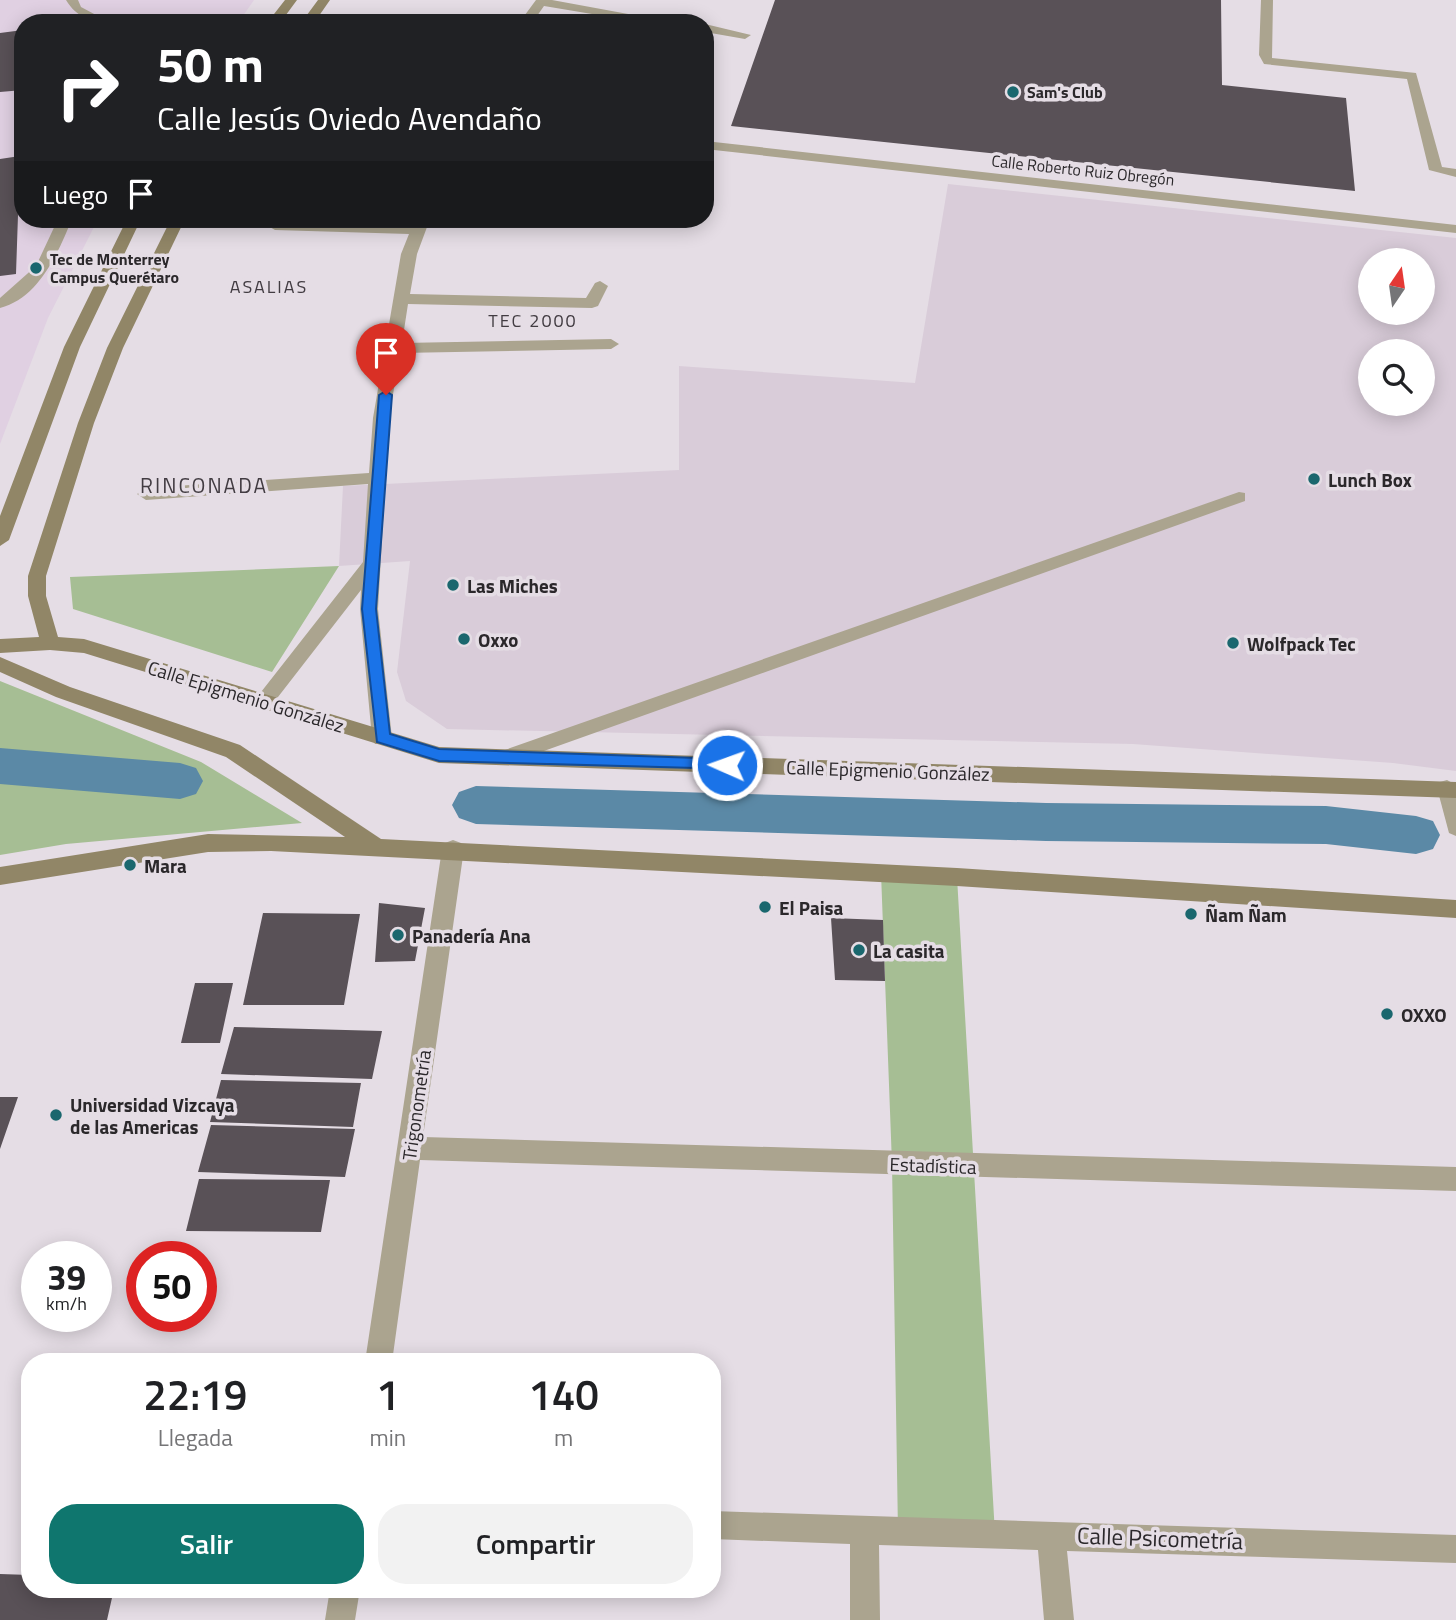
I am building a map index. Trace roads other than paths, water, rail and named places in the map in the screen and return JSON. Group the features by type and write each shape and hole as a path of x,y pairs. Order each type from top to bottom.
{"main road":[{"path":"0,540 72,347 130,228"},
{"path":"50,643 37,596 37,576 86,423 115,348 174,228"},
{"name":"Calle Epigmenio González","path":"0,646 50,643 84,646 439,755 1452,789"},
{"path":"0,664 62,692 233,751 373,845"},
{"path":"0,876 208,843 373,845 1292,896 1456,909"}],"street":[{"path":"541,1 618,14"},
{"path":"714,30 745,35"},
{"name":"Calle Roberto Ruiz Obregón","path":"714,146 1456,229"},
{"path":"382,738 369,609 381,418 410,254 420,228"},
{"path":"402,299 592,303 600,286"},
{"path":"394,348 611,344"},
{"path":"146,494 377,478"},
{"path":"264,701 371,564"},
{"path":"1452,789 1456,827"},
{"name":"Trigonometría","path":"379,1353 453,849"},
{"name":"Estadística","path":"409,1148 1456,1179"},
{"name":"Calle Psicometría","path":"721,1525 1456,1549"},
{"path":"864,1531 866,1620"},
{"path":"1051,1534 1059,1620"},
{"path":"340,1620 344,1598"}],"lane":[{"path":"72,0 76,9 86,14"},
{"path":"1267,0 1265,55 1268,61 1412,76 1436,170 1456,173"},
{"path":"0,304 29,285 48,263 62,228"},
{"path":"506,757 1239,497"}],"waterway":[{"path":"0,766 180,781"},
{"path":"476,805 1046,822 1326,825 1416,835"}],"place":[{"name":"Sam's Club","path":"1013,92"},
{"name":"Tec de Monterrey Campus Querétaro","path":"36,268"},
{"name":"Lunch Box","path":"1314,479"},
{"name":"Las Miches","path":"453,585"},
{"name":"Oxxo","path":"464,639"},
{"name":"Wolfpack Tec","path":"1233,643"},
{"name":"Mara","path":"130,865"},
{"name":"El Paisa","path":"765,907"},
{"name":"Ñam Ñam","path":"1191,914"},
{"name":"Panadería Ana","path":"398,935"},
{"name":"La casita","path":"859,950"},
{"name":"OXXO","path":"1387,1014"},
{"name":"Universidad Vizcaya de las Americas","path":"56,1115"}],"district":[{"name":"ASALIAS","path":"269,286"},
{"name":"TEC 2000","path":"533,320"},
{"name":"RINCONADA","path":"204,485"}]}
